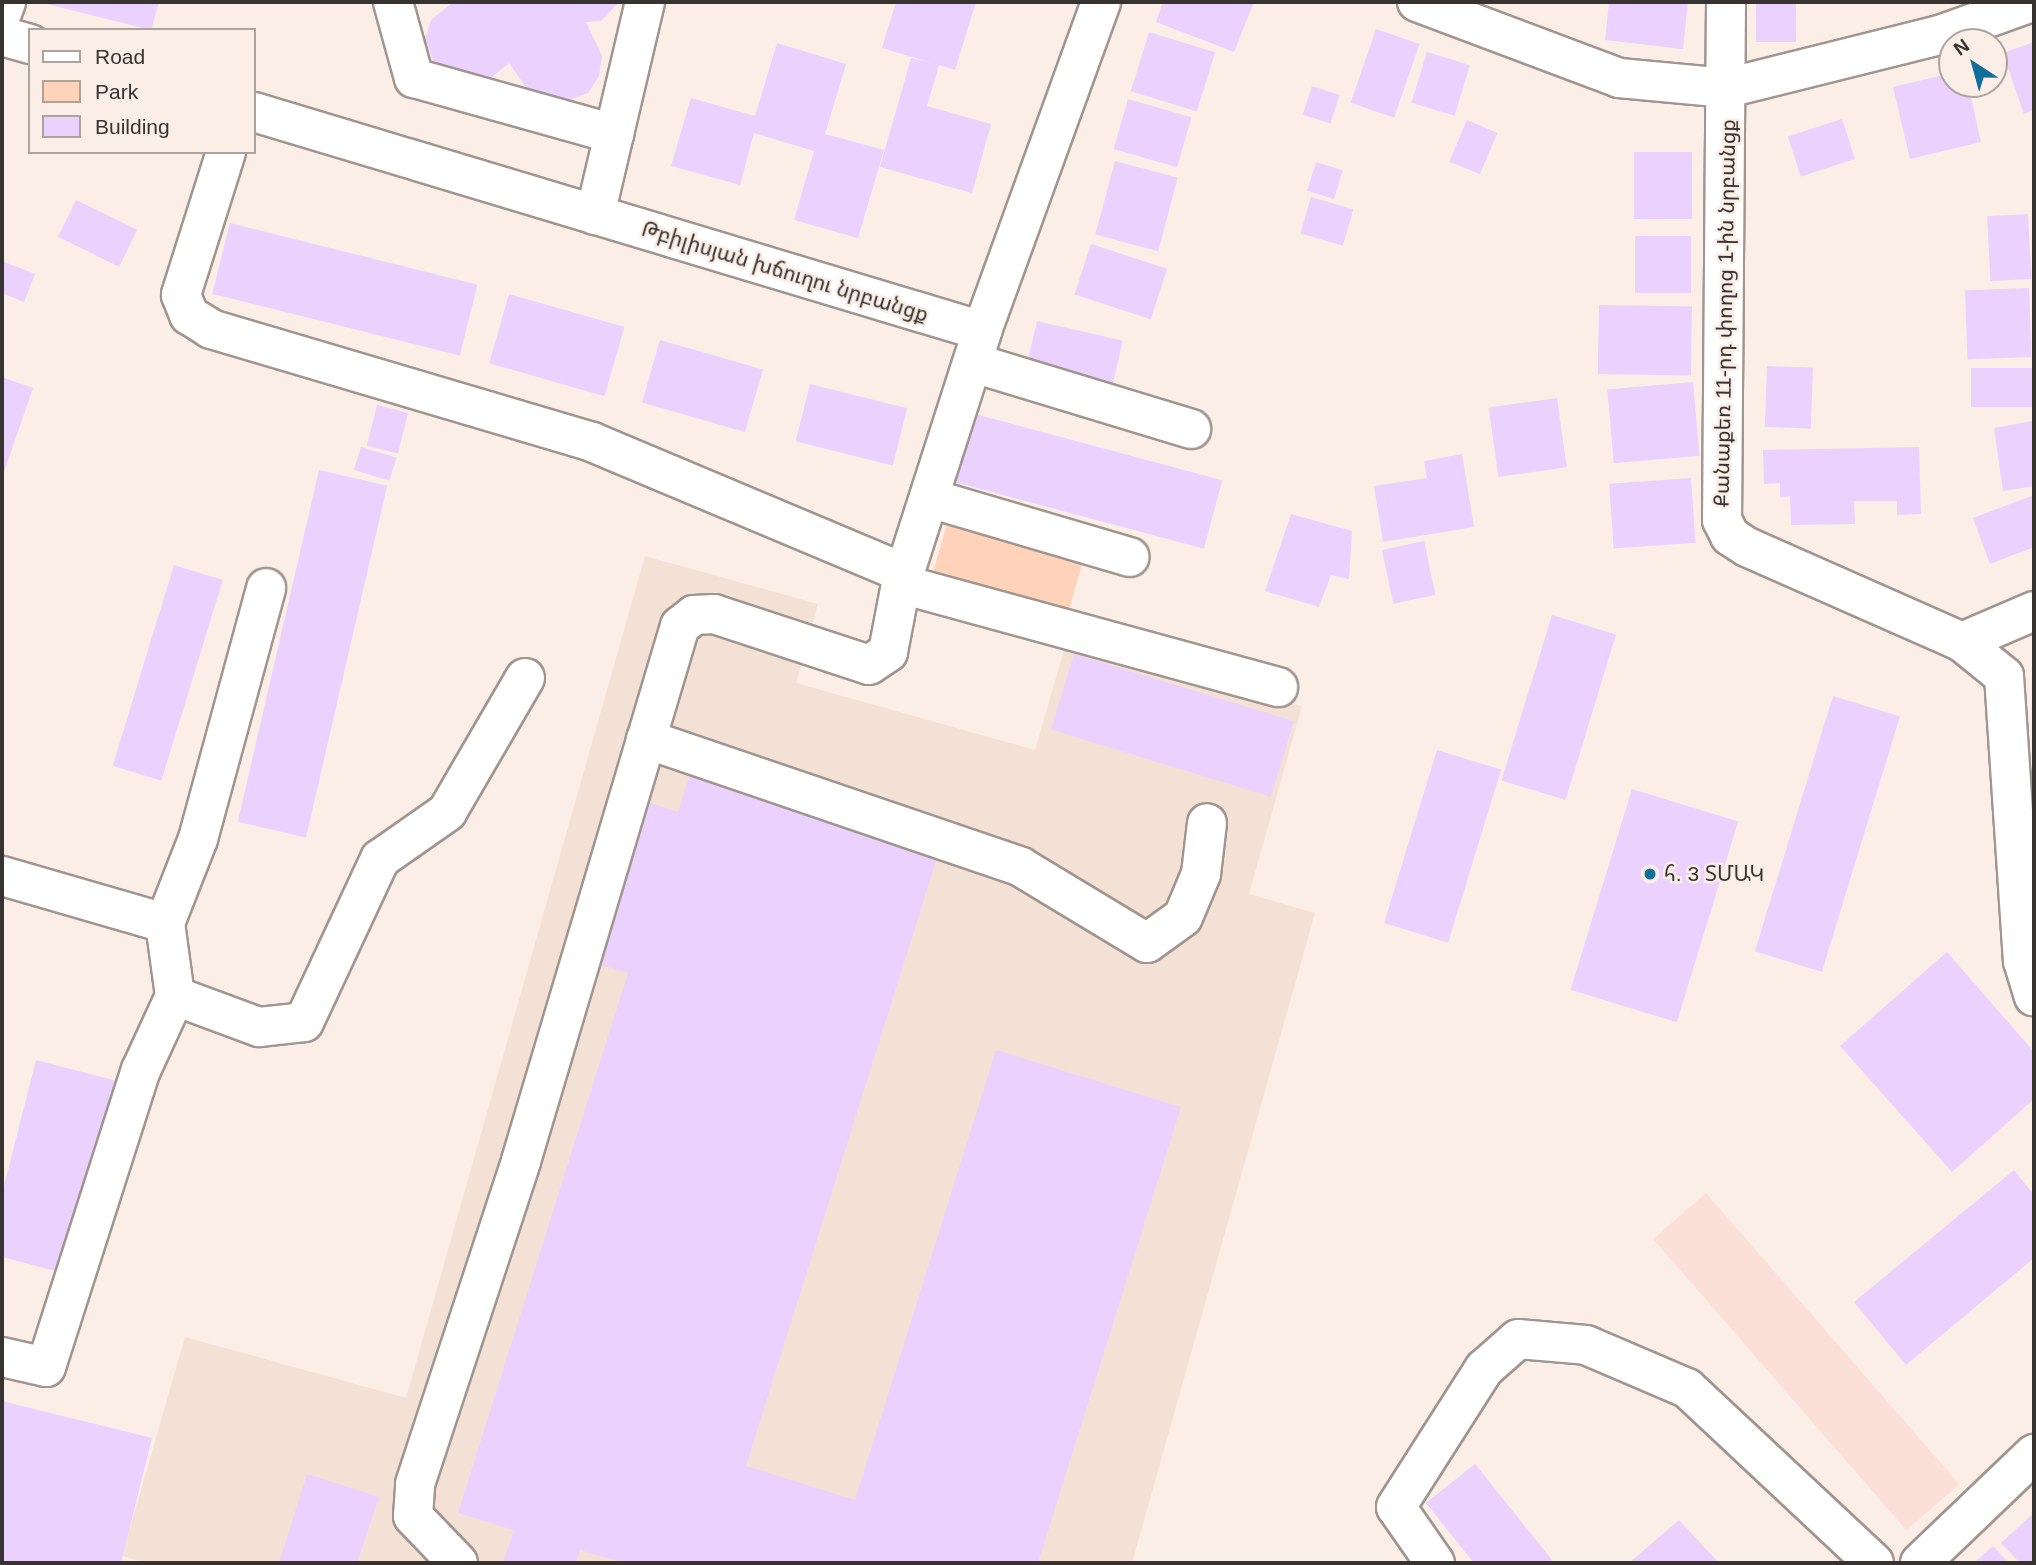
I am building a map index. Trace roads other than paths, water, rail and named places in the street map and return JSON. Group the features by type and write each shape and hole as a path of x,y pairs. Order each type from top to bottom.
{"street":[{"path":"2,13 6,2"},
{"path":"393,2 414,78 614,134"},
{"path":"595,215 645,2"},
{"path":"458,1563 413,1516 415,1484 521,1161 680,626 694,615 714,614 869,665 888,652 903,579 978,347 1101,2"},
{"path":"1418,2 1619,78 1727,88 1940,35 2032,2"},
{"name":"Քանաքեռ 11-րդ փողոց 1-ին նրբանցք","path":"1727,2 1722,520 1730,536 1747,547 1962,642 1996,665 2010,691 2023,961 2034,996"},
{"path":"2,36 28,43"},
{"name":"Թբիլիսյան խճուղու նրբանցք","path":"256,113 595,215 978,347 1191,429"},
{"path":"225,154 181,295 189,315 211,329 592,442 903,579 1278,687"},
{"path":"929,498 1130,557"},
{"path":"2,1357 46,1367 141,1070 175,996 165,923 198,839 266,588"},
{"path":"1962,642 2034,611"},
{"path":"175,996 259,1027 304,1022 380,859 447,812 524,678"},
{"path":"646,739 1021,867 1147,943 1183,917 1201,874 1206,823"},
{"path":"2,876 165,923"},
{"path":"1435,1563 1396,1507 1484,1369 1518,1339 1586,1345 1688,1388 1874,1563"},
{"path":"1920,1563 2034,1454"}],"place":[{"name":"հ. 3 ՏՄԱԿ","path":"1650,874"}]}
